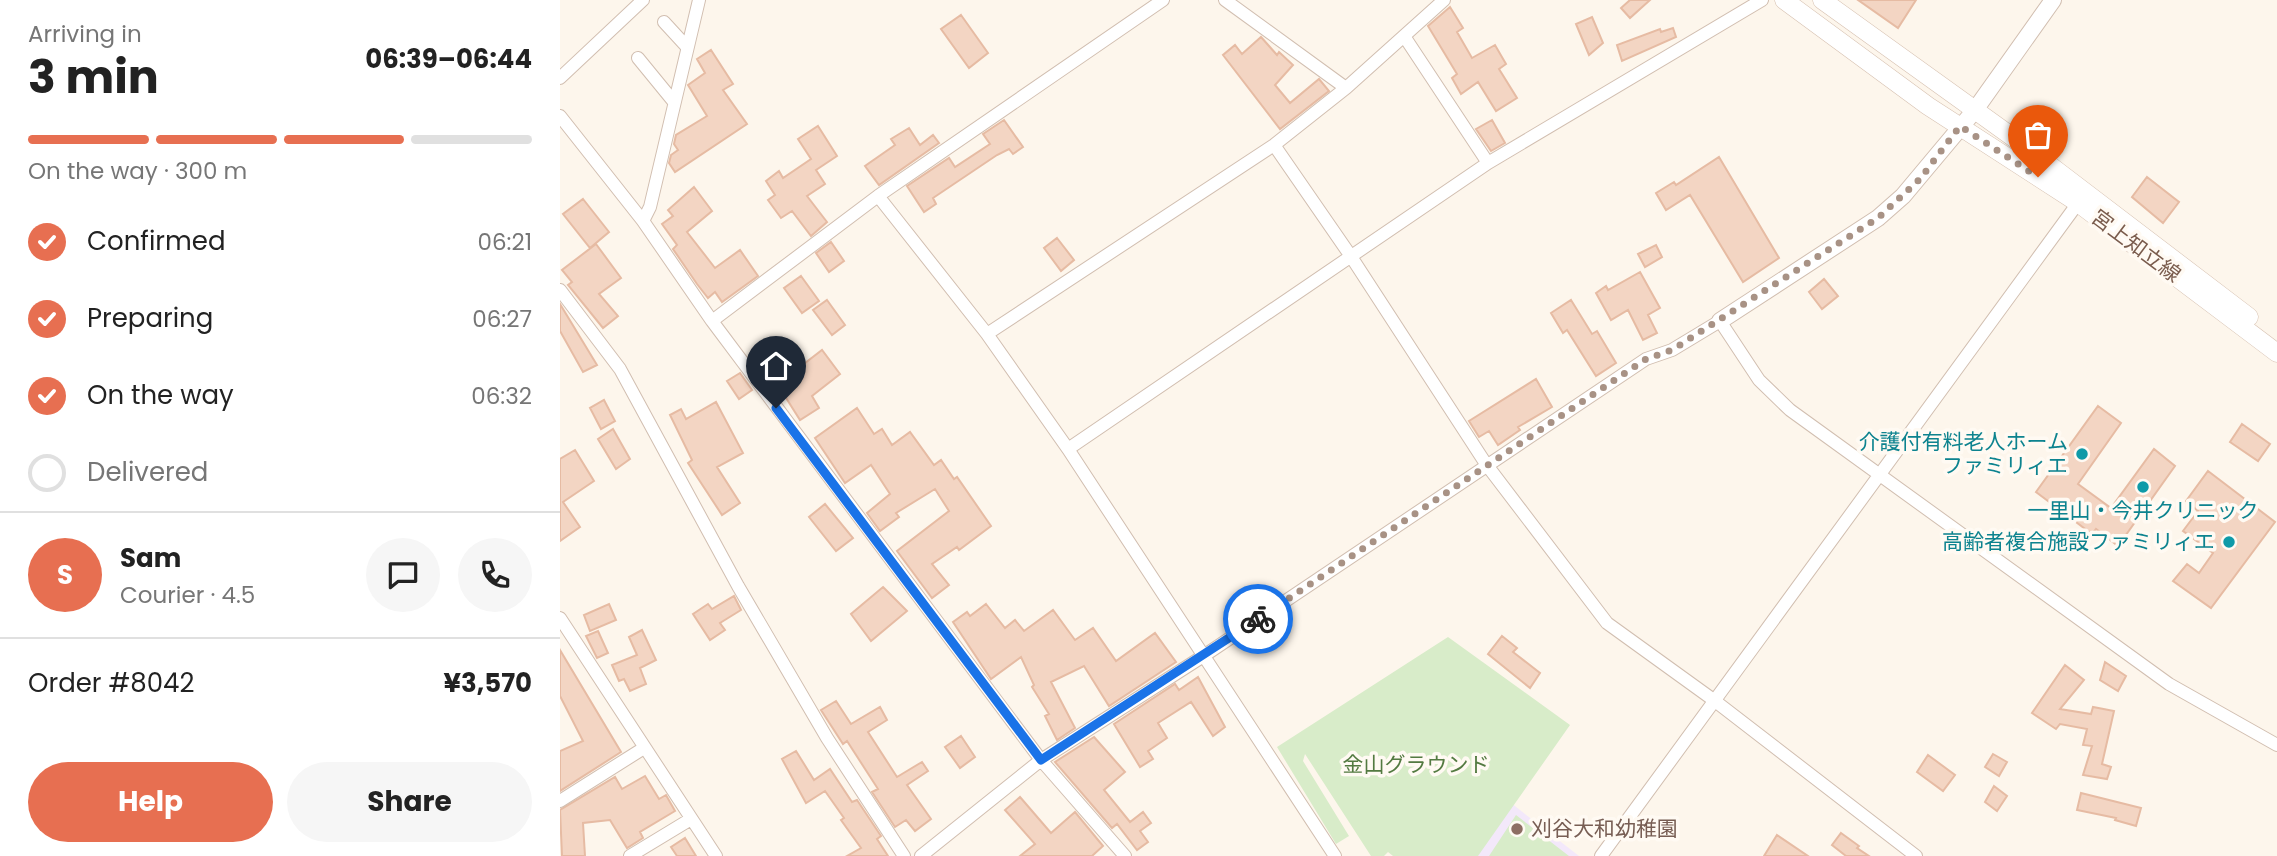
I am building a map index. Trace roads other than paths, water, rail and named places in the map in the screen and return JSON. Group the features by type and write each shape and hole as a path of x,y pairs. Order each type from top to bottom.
{"main road":[{"name":"宮上知立線","path":"1784,0 1928,106 2078,203 2277,353"},
{"name":"宮上知立線","path":"1822,0 1975,110 2277,338"}],"street":[{"path":"560,78 643,0"},
{"path":"643,221 650,207 699,0"},
{"path":"712,321 878,196 1163,0"},
{"path":"1225,0 1346,88"},
{"path":"987,334 1274,145 1346,88 1444,0"},
{"path":"1068,449 1350,254 1488,163 1762,0"},
{"path":"922,856 1041,760 1205,655 1646,359 1672,350 1720,321 1878,218 1920,179 1975,110 2053,0"},
{"path":"664,22 687,47"},
{"path":"1404,36 1488,163"},
{"path":"638,58 674,102"},
{"path":"560,116 643,221 712,321 1041,760 1125,856"},
{"path":"1274,145 1350,254 1486,464 1607,623 1715,701 1916,856"},
{"path":"878,196 987,334 1068,449 1335,856"},
{"path":"1601,856 2078,203"},
{"path":"560,290 620,369 738,586 827,738 904,856"},
{"path":"1720,321 1759,380 1790,410 2168,684 2277,745"},
{"path":"560,618 716,856"},
{"path":"560,801 644,748"},
{"path":"630,856 691,819"}],"place":[{"name":"介護付有料老人ホーム ファミリィエ","path":"2082,454"},
{"name":"一里山・今井クリニック","path":"2143,487"},
{"name":"高齢者複合施設ファミリィエ","path":"2229,542"},
{"name":"刈谷大和幼稚園","path":"1517,829"}],"park label":[{"name":"金山グラウンド","path":"1416,765"}]}
